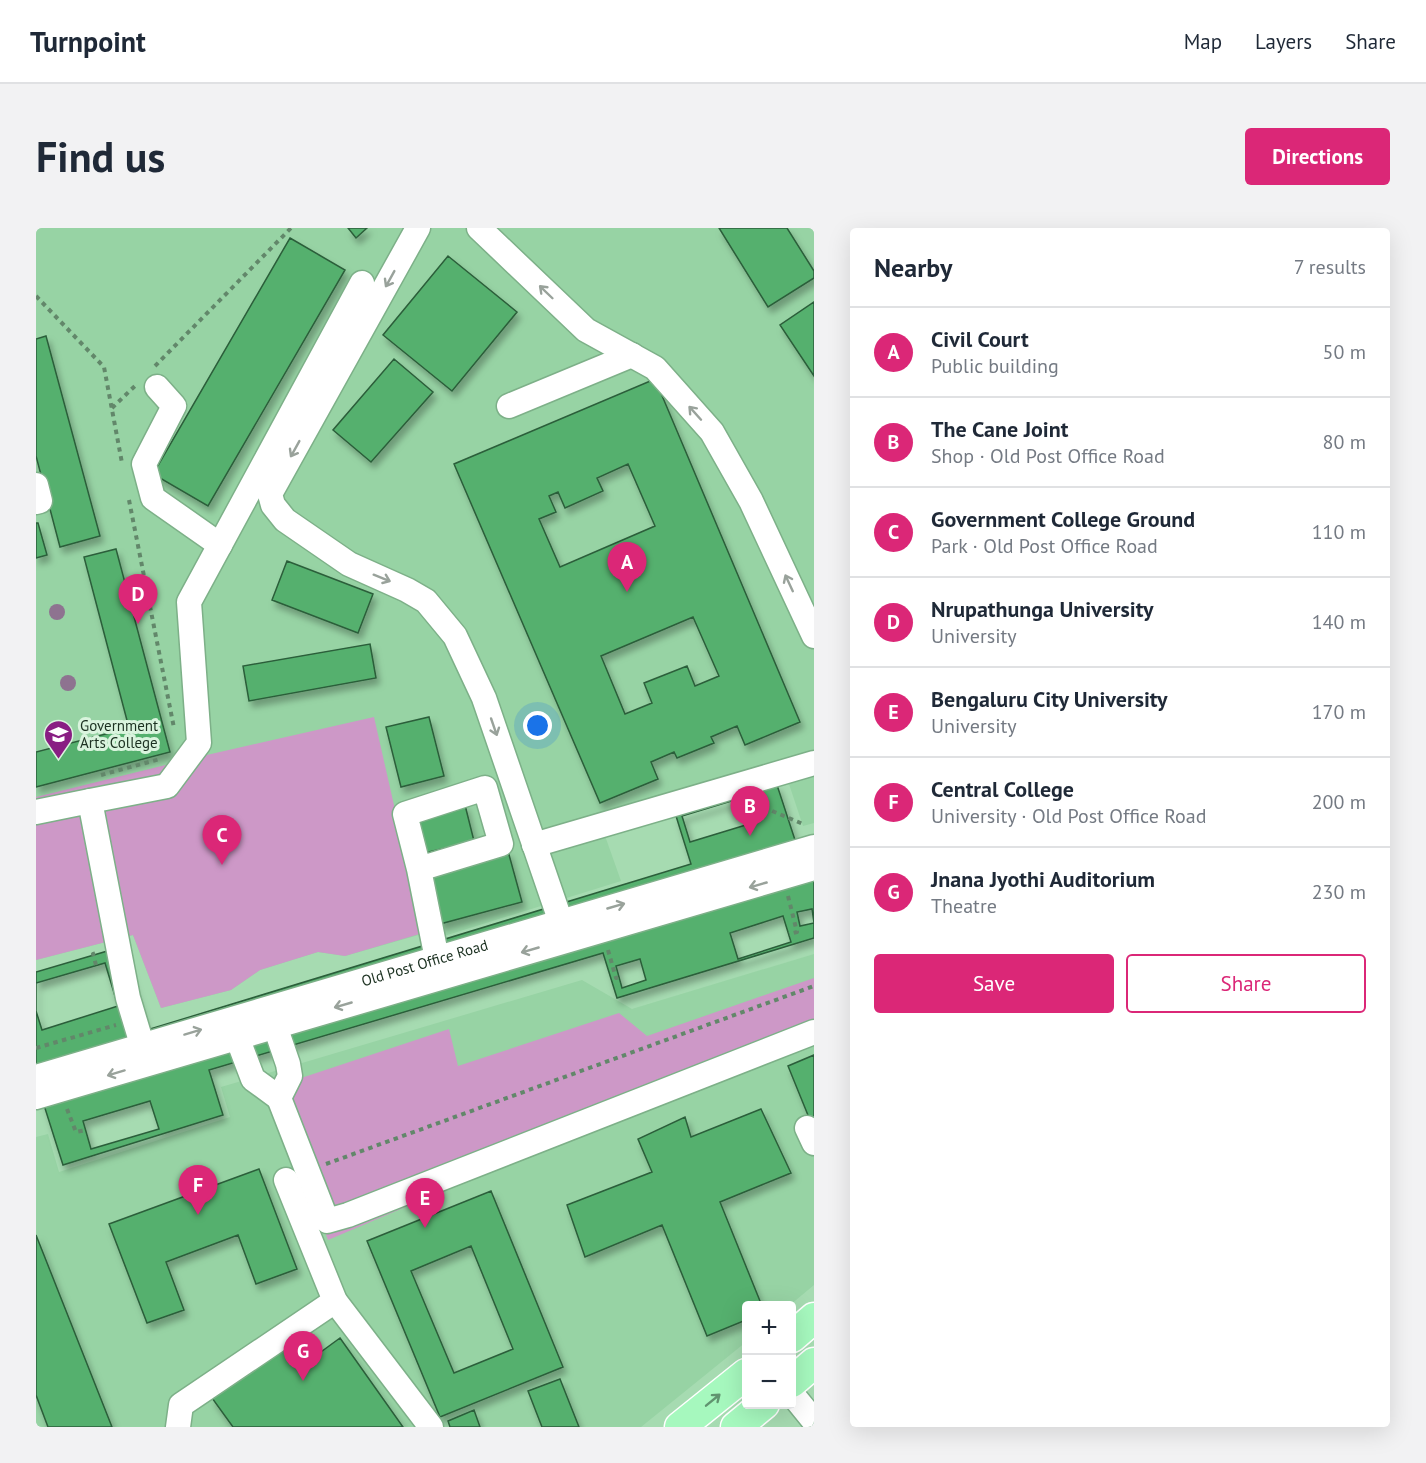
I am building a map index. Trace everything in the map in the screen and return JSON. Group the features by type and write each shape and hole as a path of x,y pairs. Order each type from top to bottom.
{"main road":[{"path":"796,1334 814,1318"},
{"path":"796,1379 814,1363"},
{"path":"680,1427 742,1378"},
{"path":"736,1427 758,1409"}],"street":[{"path":"479,228 586,330 655,368 712,432 751,501 814,636"},
{"path":"405,230 270,494 273,506 285,520 349,564 426,601 455,636 484,698 564,931"},
{"path":"36,812 91,789 166,786 199,743 189,602 362,283"},
{"path":"509,406 632,355"},
{"path":"151,377 174,405 144,464 153,498 220,545"},
{"path":"36,484 40,501 36,502"},
{"path":"534,845 814,763"},
{"path":"91,789 128,998 145,1055"},
{"name":"Old Post Office Road","path":"36,1077 237,1036 275,1026 814,847"},
{"name":"Old Post Office Road","path":"36,1097 60,1090 145,1055 437,959 564,931 603,929 814,868"},
{"path":"420,869 437,959"},
{"path":"275,1026 290,1076 279,1098 296,1176 335,1301 431,1427"},
{"path":"296,1176 327,1221 348,1215 814,1032"},
{"path":"237,1036 253,1079 279,1098"},
{"path":"178,1427 181,1405 335,1301"},
{"path":"796,1399 814,1421"}],"path":[{"path":"112,409 151,377 291,228"},
{"path":"36,296 104,368 123,473"},
{"path":"128,495 175,731"},
{"path":"91,789 168,757"},
{"path":"756,810 765,808 803,824"},
{"path":"783,878 797,932 789,934"},
{"path":"603,929 616,978 619,977"},
{"path":"96,965 93,954 101,952"},
{"path":"296,1176 814,986"},
{"path":"36,1048 121,1023"},
{"path":"60,1090 76,1132 86,1130"}],"shaded area":[{"path":"36,228 814,228 814,823 803,826 781,760 598,816 621,881 425,942 422,934 345,956 318,952 260,970 231,990 161,1008 133,935 36,960"},
{"path":"374,717 423,933 345,956 318,952 260,970 231,990 161,1008 133,935 36,960 36,797"},
{"path":"814,954 814,1285 795,1301 742,1301 742,1345 641,1427 36,1427 36,1137 48,1134 59,1172 230,1117 221,1087 582,980 632,1009"},
{"path":"814,978 814,1033 328,1240 271,1088 449,1029 458,1066 619,1013 647,1036"}],"building":[{"path":"348,228 367,228 356,238"},
{"path":"719,228 787,228 814,271 814,278 768,307"},
{"path":"290,238 345,270 208,506 153,474"},
{"path":"448,256 517,312 452,391 383,335"},
{"path":"814,302 814,376 780,325"},
{"path":"46,336 100,536 60,547 36,456 36,339"},
{"path":"394,359 433,392 371,462 333,430"},
{"path":"655,379 800,722 745,745 737,726 711,737 714,743 677,758 674,752 651,762 658,779 600,803 454,464","holes":["628,464 655,526 560,567 539,519 556,512 549,496 558,492 565,508 603,491 597,478","693,617 719,676 695,686 687,666 644,683 652,703 625,714 601,656"]},
{"path":"36,523 38,523 47,555 36,558"},
{"path":"116,549 170,752 36,787 36,752 129,728 84,557"},
{"path":"287,561 373,594 358,633 272,600"},
{"path":"370,644 376,678 249,701 243,666"},
{"path":"429,717 444,776 401,787 386,727"},
{"path":"777,785 796,843 814,837 814,938 617,998 603,953 209,1070 223,1115 63,1165 36,1080 36,972 121,947 147,1030 691,864 676,816"},
{"path":"751,795 759,821 690,842 682,816"},
{"path":"465,805 474,841 425,853 416,816"},
{"path":"508,851 522,902 440,924 427,873"},
{"path":"812,909 814,923 800,926 797,912"},
{"path":"783,916 791,942 738,959 730,933"},
{"path":"640,959 646,980 622,988 616,966"},
{"path":"105,963 118,1006 42,1030 36,1011 36,983"},
{"path":"814,1055 814,1130 788,1066"},
{"path":"150,1101 159,1129 91,1149 83,1121"},
{"path":"761,1109 791,1173 720,1202 760,1301 742,1301 742,1322 707,1336 662,1225 585,1257 567,1205 652,1172 638,1139 685,1117 691,1137"},
{"path":"259,1169 297,1269 256,1284 238,1235 166,1262 184,1310 147,1323 109,1224"},
{"path":"491,1191 563,1367 440,1417 367,1241","holes":["471,1246 513,1349 454,1373 411,1271"]},
{"path":"36,1235 112,1427 48,1427 36,1395"},
{"path":"340,1338 403,1427 233,1427 212,1398 288,1345 303,1365"},
{"path":"560,1379 579,1427 542,1427 528,1391"},
{"path":"474,1410 480,1427 450,1427 448,1421"}],"place":[{"name":"Civil Court","path":"627,592"},
{"name":"Nrupathunga University","path":"138,624"},
{"name":"Government Arts College","path":"59,760"},
{"name":"The Cane Joint","path":"750,836"},
{"name":"Government College Ground","path":"222,865"},
{"name":"Central College","path":"198,1215"},
{"name":"Bengaluru City University","path":"425,1228"},
{"name":"Jnana Jyothi Auditorium","path":"303,1381"}]}
